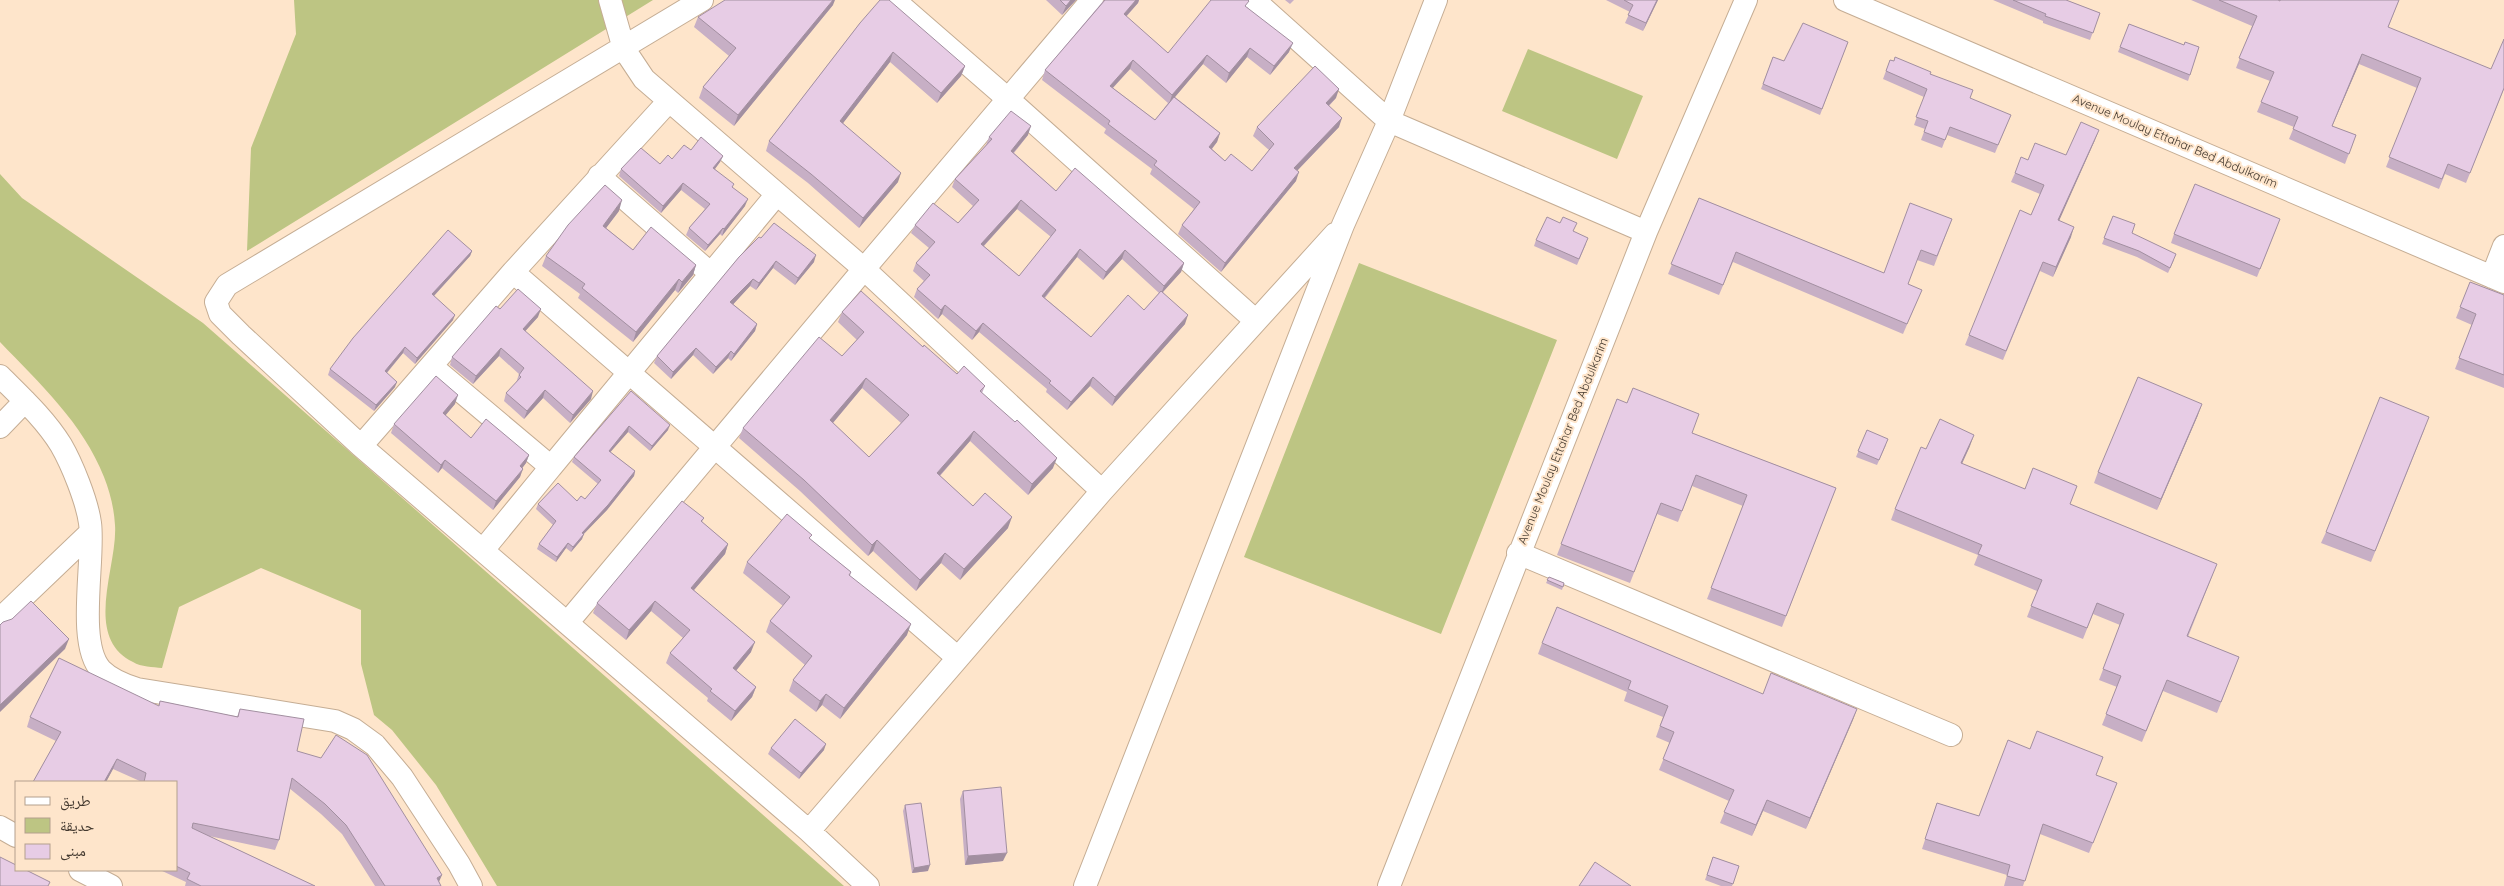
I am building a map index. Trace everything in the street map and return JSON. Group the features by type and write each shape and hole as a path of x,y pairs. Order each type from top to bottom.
{"street":[{"path":"610,0 624,49 644,79 668,102 864,269 1102,491"},
{"path":"702,0 624,49 227,285 216,302 220,314 361,446 809,831 868,886"},
{"path":"894,0 1008,99 1256,321"},
{"path":"568,622 1092,0"},
{"path":"1254,0 1389,121 1646,232"},
{"path":"1086,886 1343,225 1389,121 1436,0"},
{"name":"Avenue Moulay Ettahar Bed Abdulkarim","path":"1389,886 1518,553 1646,232 1746,0"},
{"name":"Avenue Moulay Ettahar Bed Abdulkarim","path":"1845,0 2498,280"},
{"path":"361,446 513,272 668,102"},
{"path":"599,176 710,273"},
{"path":"483,550 628,372 777,194"},
{"path":"809,831 1102,491 1343,225"},
{"path":"2498,280 2504,246"},
{"path":"513,272 958,658"},
{"path":"431,366 551,467"},
{"path":"0,376 25,401 60,445 81,493 90,524 88,635 99,668 109,677 137,689 335,721 353,728 375,744 402,776 459,864 471,886"},
{"path":"0,427 25,401"},
{"path":"0,619 89,534"},
{"path":"1518,553 1951,735"},
{"path":"0,827 15,835"},
{"path":"82,871 110,886"}],"green space":[{"path":"294,0 653,0 247,251 251,148 296,34"},
{"path":"1528,49 1643,96 1617,159 1502,111"},
{"path":"0,174 22,198 203,323 844,886 497,886 436,785 392,730 374,715 361,664 361,610 261,568 179,607 162,668 136,664 118,651 109,636 106,618 106,600 115,542 115,525 114,512 104,477 95,457 72,421 45,388 0,342"},
{"path":"1359,263 1557,340 1441,634 1244,557"}],"building":[{"path":"725,0 833,0 738,115 703,87 736,48 698,17"},
{"path":"880,0 889,0 965,66 941,93 893,52 840,121 901,173 863,218 769,141"},
{"path":"1060,0 1071,0 1066,6"},
{"path":"1105,0 1136,0 1124,14 1168,53 1211,0 1248,0 1245,6 1293,43 1274,66 1250,48 1229,73 1207,55 1172,95 1133,60 1110,86 1155,120 1174,97 1220,133 1209,147 1225,161 1231,154 1252,171 1274,144 1257,127 1315,66 1339,89 1326,103 1342,118 1294,168 1299,172 1225,263 1182,225 1200,202 1154,165 1157,161 1108,124 1110,121 1045,70"},
{"path":"1624,0 1657,0 1646,23 1628,15 1633,5"},
{"path":"2013,0 2066,0 2100,13 2093,33 2045,16 2046,14"},
{"path":"2219,0 2399,0 2388,27 2491,69 2504,39 2504,88 2470,173 2448,164 2442,179 2389,157 2421,78 2362,54 2332,126 2356,135 2349,154 2293,129 2298,117 2261,102 2274,72 2239,58 2257,16"},
{"path":"1803,23 1848,42 1822,109 1763,84 1773,57 1784,61"},
{"path":"2129,24 2184,45 2185,42 2199,47 2190,75 2120,47"},
{"path":"1895,57 1931,72 1930,74 1973,90 1970,98 2011,115 1998,145 1950,127 1945,140 1924,132 1928,121 1916,117 1927,89 1886,71 1890,60 1894,61"},
{"path":"1011,111 1031,126 1011,151 1056,191 1075,168 1184,263 1164,286 1125,250 1106,272 1080,249 1042,296 1091,337 1128,295 1144,310 1161,291 1188,315 1115,397 1093,377 1071,402 1049,383 1051,381 983,323 976,331 945,305 941,310 917,289 930,275 916,263 935,242 915,225 933,203 958,223 979,200 955,179 992,139 989,137","holes":["1021,200 1056,230 1019,276 981,244"]},
{"path":"2081,122 2099,130 2058,220 2074,227 2056,267 2043,262 2006,351 1969,335 2020,210 2031,215 2044,185 2015,173 2021,157 2028,160 2035,143 2066,155"},
{"path":"701,137 723,156 713,168 734,184 732,187 748,199 724,229 708,245 689,228 710,204 683,183 663,206 621,169 641,148 660,164 668,155 672,159 684,145 691,150"},
{"path":"2195,184 2280,219 2260,269 2174,234"},
{"path":"605,185 622,200 603,226 633,250 651,227 696,265 682,282 679,279 636,332 582,288 585,284 546,256 568,225"},
{"path":"1699,198 1884,273 1910,203 1952,219 1937,256 1921,250 1908,284 1922,290 1907,324 1736,252 1723,285 1671,264"},
{"path":"2113,216 2135,224 2132,233 2176,254 2170,268 2139,251 2104,238"},
{"path":"1547,217 1560,223 1563,217 1577,223 1573,231 1588,238 1579,259 1536,240"},
{"path":"774,223 816,255 798,278 776,261 759,283 753,279 730,302 757,324 734,354 731,351 716,367 696,348 673,372 657,356 739,257 759,237 761,238"},
{"path":"448,230 472,251 432,294 455,315 417,358 405,347 385,371 397,382 376,405 330,369 353,338"},
{"path":"2470,282 2504,295 2504,375 2459,358 2476,314 2460,307"},
{"path":"518,289 541,309 523,329 593,391 573,415 545,390 527,411 506,393 521,377 519,375 524,368 501,348 476,376 452,357 496,306 500,309"},
{"path":"861,291 923,347 924,345 957,374 964,366 985,386 980,391 1015,422 1017,420 1057,458 1032,484 974,431 937,473 973,506 985,493 1012,517 964,569 945,553 920,580 877,540 872,545 804,480 743,428 819,337 842,356 864,332 842,312","holes":["866,378 909,415 869,457 830,420"]},
{"path":"436,376 458,395 443,413 471,438 486,419 529,455 520,466 523,469 496,501 445,460 441,465 394,424"},
{"path":"2138,377 2202,404 2161,499 2098,472"},
{"path":"1633,388 1699,414 1692,433 1836,488 1786,616 1711,588 1747,495 1696,475 1682,511 1661,503 1634,572 1561,544 1617,399 1627,403"},
{"path":"631,391 670,425 652,446 629,426 609,451 635,471 608,505 582,533 584,534 573,547 568,543 557,557 539,544 556,521 538,504 558,483 577,501 581,496 585,499 601,480 574,457"},
{"path":"2380,397 2429,417 2375,551 2326,532"},
{"path":"1940,419 1974,435 1961,463 2025,489 2033,468 2077,486 2070,504 2217,564 2187,636 2239,657 2221,702 2167,680 2146,731 2106,714 2121,676 2103,669 2124,614 2097,603 2087,628 2031,606 2042,580 1978,554 1982,545 1895,509 1921,447 1926,449"},
{"path":"1867,430 1888,439 1879,460 1858,451"},
{"path":"682,501 704,518 701,521 728,544 691,588 755,642 733,668 756,687 735,711 710,691 712,689 670,653 690,630 655,601 629,630 597,603"},
{"path":"787,514 812,535 809,538 851,572 849,575 911,624 844,708 826,694 820,701 793,680 812,656 770,621 790,597 747,562"},
{"path":"1549,577 1564,583 1563,587 1547,580"},
{"path":"31,601 69,639 0,705 0,625 12,619"},
{"path":"1557,607 1763,694 1771,673 1857,709 1810,818 1767,800 1756,825 1724,812 1734,790 1663,759 1674,732 1660,726 1668,706 1628,689 1631,681 1542,643"},
{"path":"59,658 159,706 160,701 238,717 240,709 304,719 297,751 321,758 336,735 367,755 442,875 437,878 441,886 385,886 346,825 325,804 292,778 279,840 193,823 192,828 315,886 201,886 187,879 190,873 178,867 178,781 144,781 146,773 117,759 105,781 34,781 61,732 30,717"},
{"path":"795,719 826,744 801,773 771,748"},
{"path":"2037,731 2103,757 2096,775 2117,783 2093,843 2043,824 2025,881 2007,876 2010,865 1925,839 1937,803 1979,816 2008,740 2030,749"},
{"path":"1001,787 1007,853 968,856 963,791"},
{"path":"921,803 930,865 914,868 905,805"},
{"path":"0,857 15,864 15,871 28,871 50,882 48,886 0,886"},
{"path":"1713,857 1739,866 1733,884 1707,875"},
{"path":"1595,862 1631,886 1579,886"}]}
